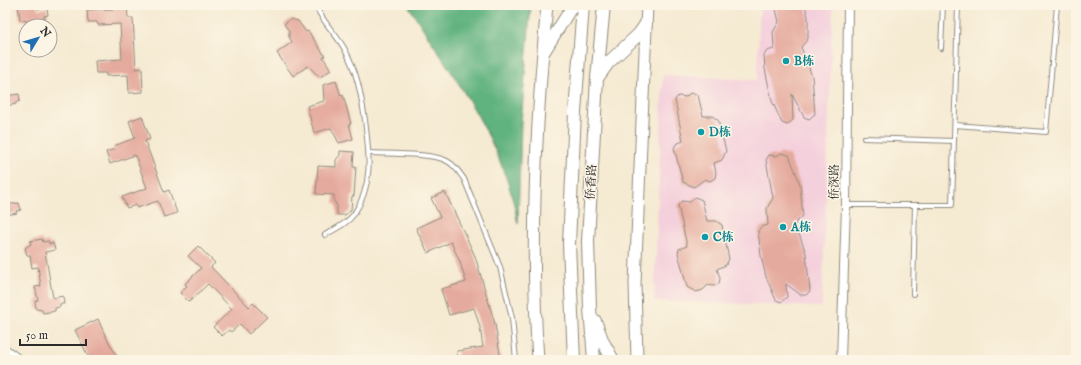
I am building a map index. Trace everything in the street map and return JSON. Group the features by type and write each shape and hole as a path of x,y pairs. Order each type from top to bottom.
{"main road":[{"path":"538,360 533,263 534,192 537,124 547,5"},
{"path":"542,55 573,5"},
{"name":"侨香路","path":"574,360 569,244 575,112 583,5"},
{"name":"侨香路","path":"594,360 590,308 588,241 597,78 604,5"},
{"path":"637,360 635,283 647,5"},
{"path":"597,78 608,62 640,34 646,24"},
{"path":"590,308 603,342 613,360"},
{"path":"5,350 17,360"}],"street":[{"name":"侨深路","path":"841,360 846,205 848,5"}],"lane":[{"path":"316,5 344,48 362,92 370,152 368,177 361,201 353,215 341,226 325,235"},
{"path":"941,48 944,5"},
{"path":"846,205 952,205 958,5"},
{"path":"955,125 1046,132 1057,5"},
{"path":"864,138 954,141"},
{"path":"370,152 434,157 446,160 456,167 464,179 500,267 512,318 516,360"},
{"path":"913,294 915,205"}],"shaded area":[{"path":"760,5 833,5 822,307 654,301 663,75 757,80"}],"green space":[{"path":"408,5 531,5 521,123 518,224 511,194 489,137 458,83"}],"building":[{"path":"18,5 37,5 38,9 47,8 48,15 44,16 45,18 20,18"},
{"path":"113,5 127,5 128,18 133,18 136,69 142,68 143,92 129,93 128,75 106,76 106,73 96,73 95,61 122,59 120,24 98,25 97,22 88,22 87,10 113,9"},
{"name":"B栋","path":"775,5 805,5 808,17 808,39 801,47 812,76 815,114 809,119 804,117 792,94 793,120 787,125 782,123 772,101 765,69 764,55 767,51 774,49 773,32 779,22"},
{"path":"291,19 298,21 306,32 308,31 325,56 323,57 331,70 320,77 308,66 293,76 277,53 292,42 289,37 289,31 284,24"},
{"path":"336,81 341,96 343,95 351,124 349,124 353,139 339,143 331,128 314,133 307,106 324,101 323,85"},
{"name":"D栋","path":"690,93 698,95 703,116 712,116 718,120 726,151 722,160 714,163 716,173 715,178 710,181 705,179 694,187 683,182 674,148 676,144 683,141 675,100 678,96 686,97"},
{"path":"19,94 20,101 16,102 16,104 5,106 5,96"},
{"path":"142,116 150,139 145,141 164,192 169,190 177,213 164,217 158,201 137,208 136,205 127,208 122,197 147,188 135,155 110,164 106,152 115,149 114,146 135,138 129,121"},
{"path":"340,151 354,152 353,167 356,167 354,196 352,196 351,210 345,215 337,215 337,206 334,201 334,195 316,194 318,166 336,167 336,160 340,155"},
{"name":"A栋","path":"781,153 789,155 800,184 803,216 795,223 806,253 810,291 806,295 801,295 786,284 787,297 781,302 776,300 766,277 761,256 758,231 761,227 768,225 767,208 773,198 766,160 769,155 777,156"},
{"path":"445,192 475,256 495,324 501,360 458,360 457,351 483,347 480,327 474,308 449,315 441,289 466,282 460,262 451,242 428,253 416,228 440,217 431,198"},
{"name":"C栋","path":"695,197 702,200 707,221 716,221 722,225 729,259 726,265 717,269 720,278 719,284 714,286 708,285 703,290 696,292 687,287 678,253 679,249 687,246 678,205 682,201 690,202"},
{"path":"19,203 21,210 16,211 17,213 5,215 5,205"},
{"path":"42,239 43,242 49,241 49,244 53,243 55,250 45,252 53,298 63,296 64,304 60,304 60,307 55,308 55,311 43,313 42,310 36,309 35,301 38,300 35,287 41,286 38,267 32,268 30,255 27,255 25,248 31,244 30,241"},
{"path":"198,246 215,263 211,267 249,307 253,303 267,317 249,334 240,324 231,332 229,330 222,336 213,327 232,309 208,284 189,302 180,293 187,286 185,284 201,268 188,256"},
{"path":"98,319 119,360 90,360 75,330"}],"place":[{"name":"B栋","path":"786,61"},
{"name":"D栋","path":"701,132"},
{"name":"A栋","path":"783,227"},
{"name":"C栋","path":"705,237"}]}
